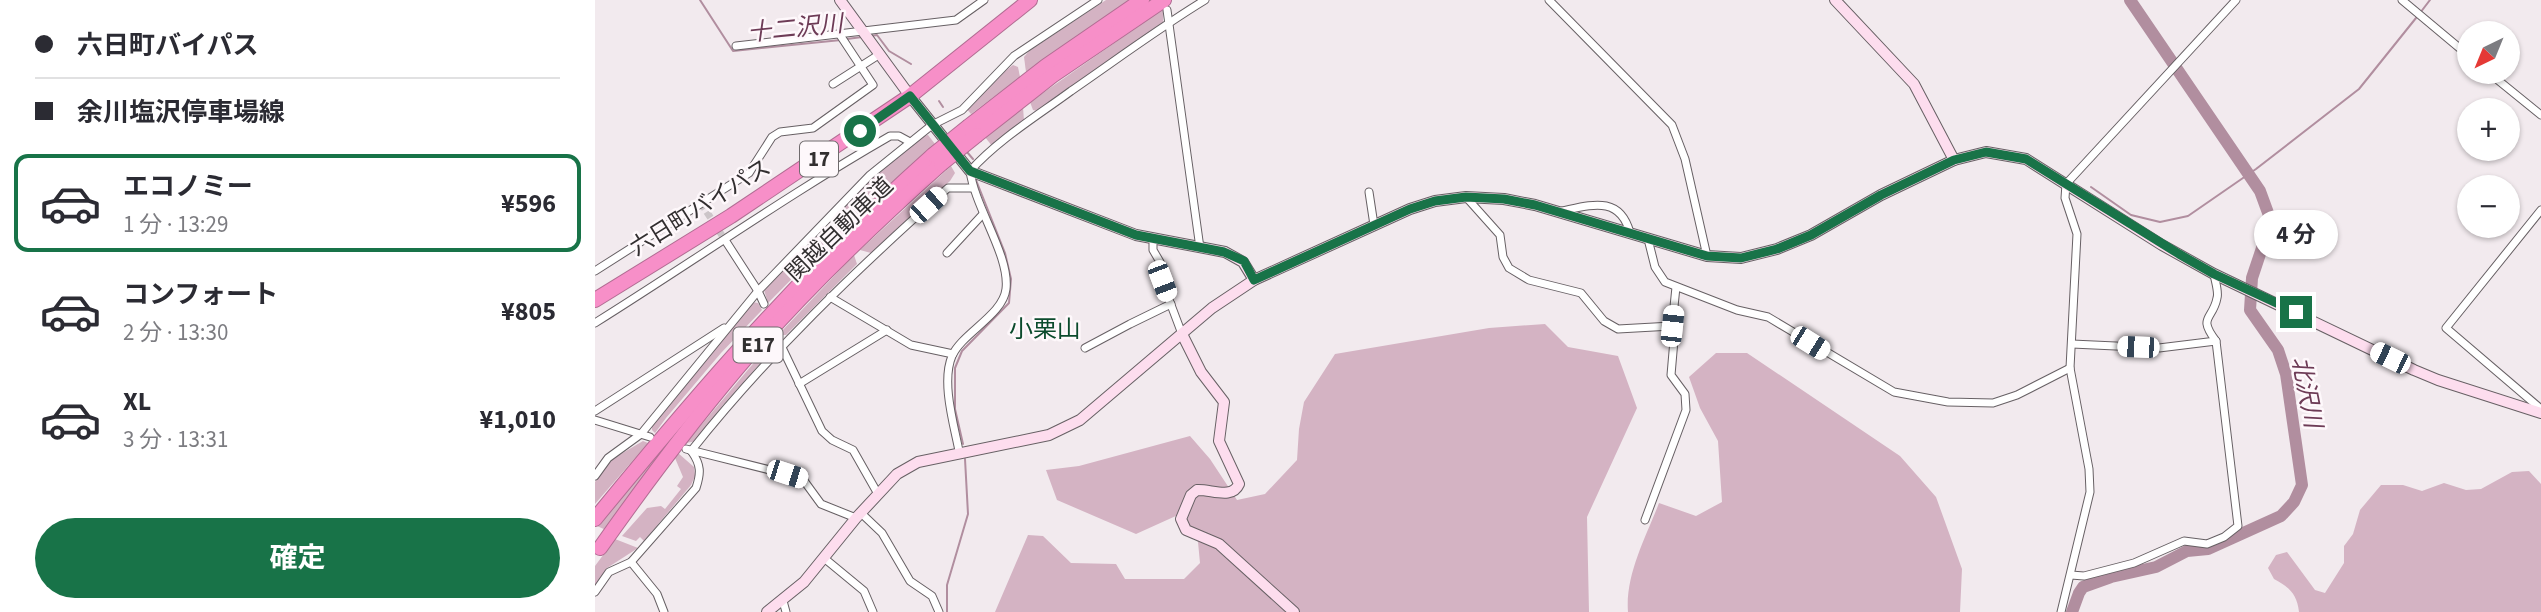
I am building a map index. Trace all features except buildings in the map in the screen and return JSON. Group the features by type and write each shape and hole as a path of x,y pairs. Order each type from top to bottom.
{"highway":[{"name":"六日町バイパス","path":"595,300 753,202 910,96 1030,0"},
{"name":"関越自動車道","path":"595,519 703,388 784,299 864,218 973,130 1046,66 1142,0"},
{"name":"関越自動車道","path":"973,130 1052,76 1166,5"},
{"name":"関越自動車道","path":"600,548 658,467 752,351 937,160"}],"main road":[{"path":"840,0 910,96 970,171 1153,239 1224,252 1244,261 1254,280"},
{"path":"1835,0 1914,84 1954,160"},
{"path":"767,612 784,606 858,515 897,474 918,462 959,451 1049,435 1080,420 1212,308 1254,280 1410,209 1435,201 1466,197 1504,199 1560,212 1707,256 1741,258 1777,249 1811,235 1881,195 1954,160 1986,152 2026,159 2214,274 2426,375 2541,411"},
{"path":"1182,334 1201,372 1224,402 1219,441 1239,484 1230,494 1197,490 1191,495 1181,519 1186,530 1219,544 1294,612"}],"street":[{"path":"736,46 956,20 984,0"},
{"path":"595,476 608,458 641,434 758,291 870,175 932,124 962,110 1014,56 1098,0"},
{"path":"959,451 949,399 953,355 1001,302 1006,289 1003,262 972,188 970,171 983,156 1028,122 1169,22 1205,0"},
{"path":"1549,0 1672,125 1685,159 1707,256"},
{"path":"2061,612 2090,492 2089,469 2070,368 2077,234 2065,198 2066,184 2236,0"},
{"path":"2402,0 2457,46"},
{"path":"1166,5 1200,248"},
{"path":"595,271 749,173 772,137 780,132 813,128 873,85 840,35"},
{"path":"833,84 880,54"},
{"path":"2503,84 2541,115"},
{"path":"595,323 812,181 890,135 910,142"},
{"path":"689,450 781,346 830,297 948,188 972,188"},
{"path":"1369,192 1374,225"},
{"path":"1466,197 1500,235 1503,257 1509,268 1529,280 1581,293 1604,321 1618,330 1672,326"},
{"path":"1560,212 1599,203 1614,208 1627,223 1630,233"},
{"path":"2541,210 2446,328 2541,411"},
{"path":"947,253 983,214"},
{"path":"1153,239 1153,250 1160,262 1160,271 1182,334"},
{"path":"1648,239 1655,267 1665,282 1737,310 1768,317 1894,392 1948,402 1993,403 2017,395 2070,368"},
{"path":"725,240 764,304"},
{"path":"2071,575 2084,576 2134,563 2184,541 2207,544 2224,537 2238,526 2216,341 2207,330 2207,318 2217,298 2214,274"},
{"path":"1645,520 1686,410 1685,394 1671,375 1676,287"},
{"path":"830,297 911,345 953,355"},
{"path":"1084,348 1171,304"},
{"path":"595,411 728,326"},
{"path":"799,384 887,330"},
{"path":"776,335 822,431 832,440 853,450 878,494"},
{"path":"2072,344 2159,348 2216,341"},
{"path":"595,420 650,437"},
{"path":"689,450 802,478 821,504 858,515 882,533 910,581 932,596 939,608 930,612"},
{"path":"595,592 609,572 631,562 696,488 700,475 699,462 689,450"},
{"path":"824,558 864,591 873,612"},
{"path":"631,562 657,594 664,612"}],"shaded area":[{"path":"1106,0 1129,0 1026,72 1024,57 1029,51"},
{"path":"1163,9 1163,22 1037,111 1033,110 1030,102"},
{"path":"1013,65 1018,67 1020,77 971,114 965,107"},
{"path":"1023,107 1024,121 992,146 985,137"},
{"path":"928,135 935,144 846,225 840,210 897,155"},
{"path":"951,166 955,173 950,181 871,253 860,250"},
{"path":"828,223 833,223 840,230 768,303 764,290"},
{"path":"854,255 857,264 786,335 782,335 780,333"},
{"path":"752,302 758,303 762,310 721,353 655,433 652,424"},
{"path":"1545,324 1568,347 1618,356 1637,408 1587,517 1589,612 995,612 1028,535 1043,536 1071,563 1116,564 1125,579 1184,579 1200,563 1198,542 1178,515 1136,534 1057,500 1046,470 1079,466 1190,436 1210,459 1237,500 1265,494 1297,460 1304,402 1335,354 1489,328"},
{"path":"774,339 773,349 723,405 697,441 686,443"},
{"path":"1716,353 1747,353 1900,456 1936,497 1962,569 1960,612 1628,612 1633,570 1659,503 1696,516 1722,502 1718,441 1700,408 1689,377"},
{"path":"643,441 648,443 595,504 595,482 609,461"},
{"path":"661,448 664,449 606,530 597,526"},
{"path":"678,453 694,467 695,476 691,485 644,541 640,537 636,541 622,536 647,508 661,506 665,509 681,489 677,486 683,477 675,458"},
{"path":"2529,471 2541,484 2541,612 2299,612 2291,592 2274,579 2268,568 2276,555 2287,552 2315,590 2325,593 2344,563 2344,546 2353,534 2360,510 2381,485 2403,485 2422,491 2444,483 2466,490 2481,489 2512,472"},
{"path":"615,539 638,548 607,568 595,586 595,566"}],"waterway":[{"name":"十二沢川","path":"700,0 733,51 841,40"},
{"name":"北沢川","path":"2072,612 2083,587 2111,577 2156,567 2187,551 2208,549 2281,516 2294,502 2302,485 2286,374 2278,350 2250,310 2252,278 2271,221 2260,191 2130,0"},
{"path":"2420,13 2430,0"},
{"path":"2091,187 2131,215 2160,222 2188,216 2256,169 2359,89 2416,18"},
{"name":"十二沢川","path":"871,36 877,35 889,51 911,64"},
{"name":"十二沢川","path":"847,39 862,37"},
{"name":"十二沢川","path":"939,101 943,107"},
{"name":"十二沢川","path":"967,152 973,159"},
{"name":"十二沢川","path":"963,444 955,409 955,368 962,351 1009,303 1011,279 1005,253 976,180"},
{"name":"十二沢川","path":"947,612 947,585 968,514 965,459"}],"tunnel":[{"path":"701,203 725,240"}],"district":[{"name":"小栗山","path":"1045,329"}],"route":[{"path":"860,131 910,96 970,171 1136,235 1224,252 1244,261 1254,280 1410,209 1435,201 1466,197 1504,199 1535,205 1707,256 1741,258 1777,249 1811,235 1881,195 1954,160 1986,152 2026,159 2214,274 2296,312"}]}
